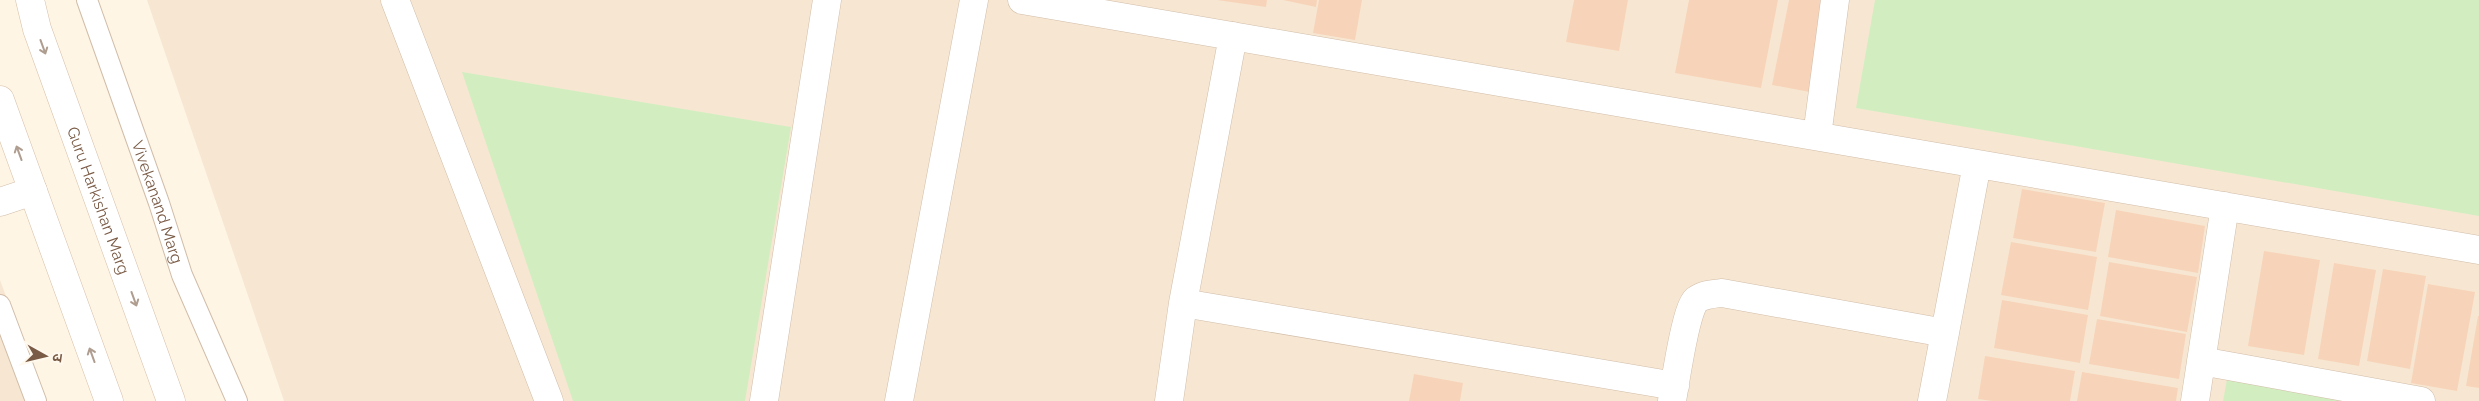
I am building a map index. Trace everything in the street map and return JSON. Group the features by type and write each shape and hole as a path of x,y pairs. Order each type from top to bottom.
{"street":[{"name":"Guru Harkishan Marg","path":"30,0 37,29 171,401"},
{"path":"395,0 549,401"},
{"path":"764,401 827,0"},
{"path":"899,401 974,0"},
{"path":"1022,0 2479,250"},
{"path":"1817,136 1835,0"},
{"path":"1169,401 1183,304 1233,36"},
{"path":"0,100 109,401"},
{"path":"1932,401 1977,164"},
{"path":"0,202 33,191"},
{"path":"2195,401 2225,206"},
{"path":"1183,304 1674,394 1688,317 1694,301 1705,294 1722,293 1945,333"},
{"path":"2201,361 2421,401"}],"lane":[{"name":"Vivekanand Marg","path":"88,0 159,203 182,275 237,401"},
{"path":"0,305 36,401"}],"shaded area":[{"path":"147,0 2479,0 2479,401 284,401"},
{"path":"0,280 45,401 0,401"}],"green space":[{"path":"1875,0 2479,0 2479,216 1856,108"},
{"path":"462,72 791,127 745,401 573,401"},
{"path":"2228,374 2373,401 2223,401"}],"building":[{"path":"1217,0 1267,0 1266,7"},
{"path":"1283,0 1317,0 1316,7"},
{"path":"1319,0 1362,0 1355,40 1313,33"},
{"path":"1574,0 1628,0 1619,51 1566,42"},
{"path":"1689,0 1778,0 1761,88 1675,73"},
{"path":"1789,0 1834,0 1815,93 1772,85"},
{"path":"2022,189 2105,203 2096,252 2013,238"},
{"path":"2116,210 2205,226 2198,273 2108,257"},
{"path":"2011,242 2097,257 2088,310 2001,295"},
{"path":"2264,251 2320,260 2304,355 2248,346"},
{"path":"2109,262 2197,277 2187,332 2100,316"},
{"path":"2334,263 2376,270 2359,366 2318,359"},
{"path":"2383,269 2426,276 2410,369 2367,361"},
{"path":"2428,284 2475,292 2457,391 2411,383"},
{"path":"2002,300 2088,315 2080,363 1994,348"},
{"path":"2479,316 2479,388 2466,386"},
{"path":"2097,319 2186,334 2179,379 2089,364"},
{"path":"1985,356 2075,371 2070,401 1992,401 1978,399"},
{"path":"2082,372 2178,388 2176,401 2077,401"},
{"path":"1414,374 1463,383 1460,401 1409,401"}]}
